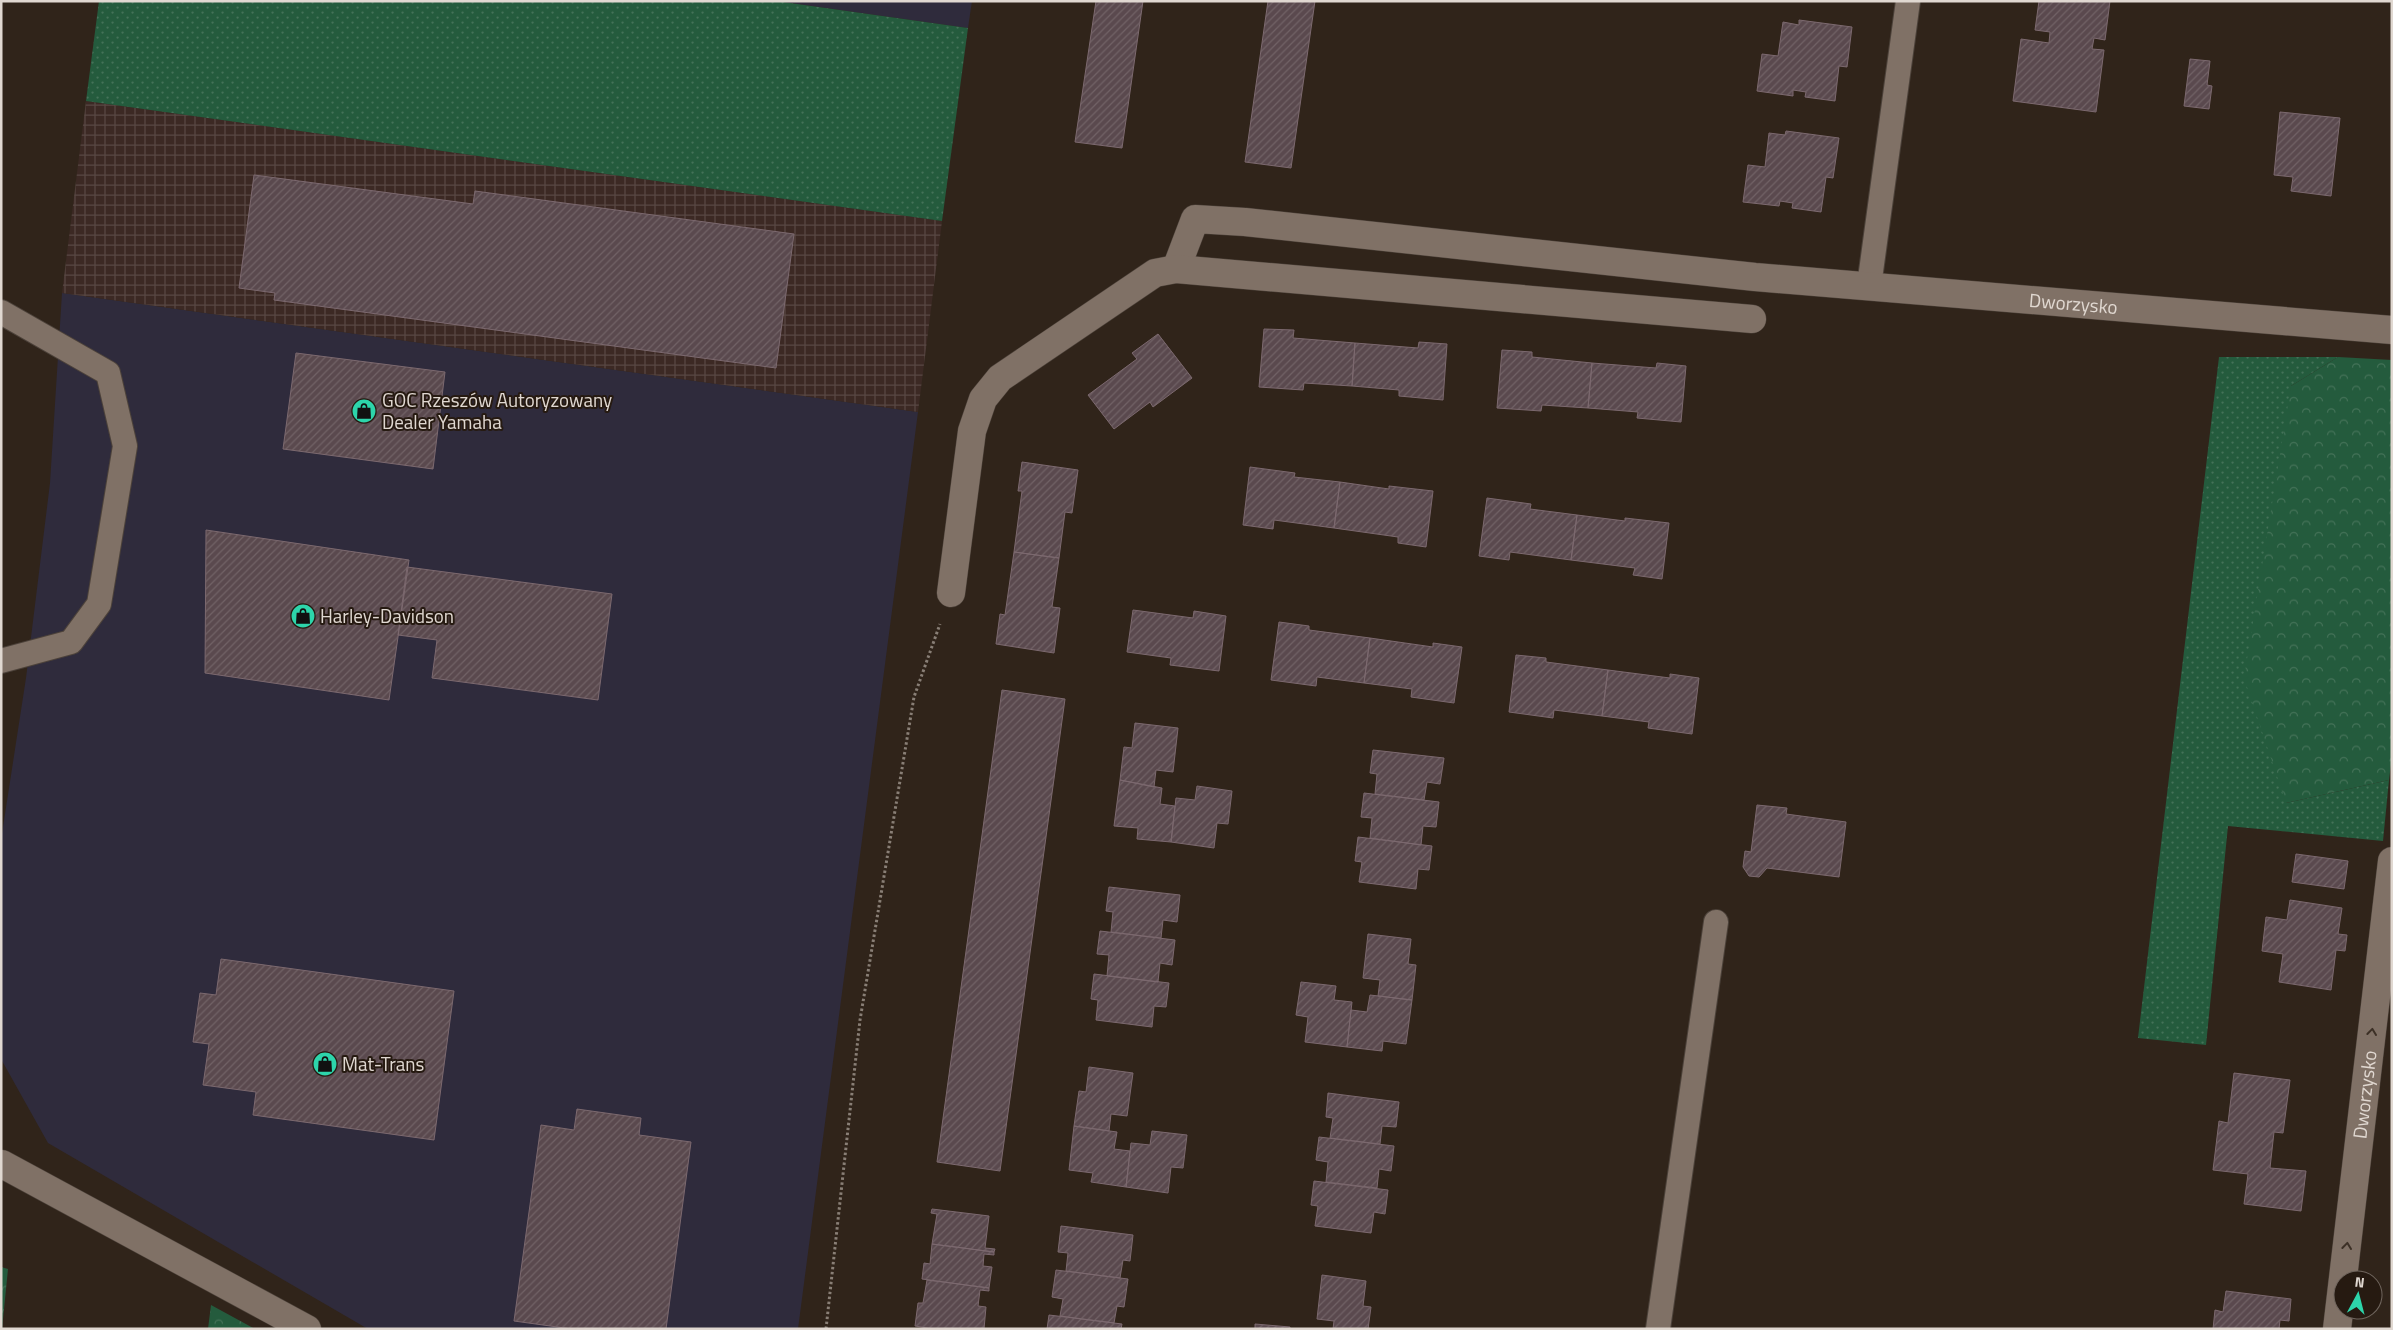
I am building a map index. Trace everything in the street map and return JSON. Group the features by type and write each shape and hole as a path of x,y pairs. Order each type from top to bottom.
{"street":[{"name":"Dworzysko","path":"1176,269 1195,219 1255,223 1755,276 2392,330"},
{"path":"951,593 972,431 983,399 1000,378 1155,273 1176,269 1752,319"},
{"name":"Dworzysko","path":"2337,1329 2392,861"},
{"path":"1,1164 195,1266 307,1329"}],"lane":[{"path":"1869,286 1908,1"},
{"path":"1,312 108,374 125,446 100,604 71,642 1,661"},
{"path":"1658,1329 1716,922"}],"path":[{"path":"826,1329 860,1020 914,696 951,593"}],"shaded area":[{"path":"776,1 972,1 968,28"},
{"path":"86,101 942,221 918,412 62,293"},
{"path":"62,293 918,412 798,1329 368,1329 48,1143 1,1059 1,840 26,678 50,483"}],"green space":[{"path":"99,1 776,1 968,28 942,221 86,101"},
{"path":"2219,357 2338,357 2291,386 2286,803 2389,780 2383,841 2228,826 2206,1045 2138,1038"},
{"path":"2338,357 2392,360 2392,756 2389,780 2286,803 2244,678 2291,386"},
{"path":"1,1267 8,1269 2,1329 1,1329"},
{"path":"211,1305 255,1329 208,1329"}],"building":[{"path":"1096,1 1143,1 1122,148 1075,142"},
{"path":"1268,1 1315,1 1291,168 1245,162"},
{"path":"2039,1 2110,1 2105,40 2094,38 2092,49 2104,50 2096,112 2013,101 2021,39 2049,43 2050,32 2035,30"},
{"path":"1799,20 1852,27 1847,67 1839,66 1835,101 1805,97 1806,92 1793,90 1793,96 1757,91 1762,54 1778,56 1783,22 1799,25"},
{"path":"2190,59 2210,61 2207,85 2212,86 2209,109 2184,106"},
{"path":"2280,112 2340,118 2331,196 2291,191 2293,177 2274,175"},
{"path":"1786,131 1839,138 1833,178 1826,177 1821,212 1792,208 1793,203 1780,201 1779,206 1743,202 1748,165 1765,167 1769,133 1785,135"},
{"path":"254,175 473,204 475,191 794,234 776,368 274,300 275,293 239,288"},
{"path":"1264,329 1294,330 1293,338 1355,343 1352,386 1304,383 1303,390 1259,387"},
{"path":"1158,334 1192,378 1153,407 1150,402 1114,429 1088,395 1137,359 1132,353"},
{"path":"1419,342 1447,344 1443,400 1399,396 1399,390 1352,386 1355,343 1418,348"},
{"path":"1502,350 1532,352 1532,357 1592,363 1588,408 1542,405 1541,411 1497,408"},
{"name":"GOC Rzeszów Autoryzowany Dealer Yamaha","path":"296,353 445,372 433,469 283,449"},
{"path":"1592,363 1656,368 1657,363 1686,366 1681,422 1637,418 1638,412 1588,408"},
{"path":"1022,462 1078,470 1072,513 1065,512 1059,558 1014,552 1022,491 1018,491"},
{"path":"1250,467 1295,473 1294,477 1340,482 1334,528 1274,520 1273,529 1243,525"},
{"path":"1340,482 1389,489 1389,486 1433,491 1426,547 1398,543 1398,537 1334,528"},
{"path":"1487,498 1531,504 1530,509 1577,515 1571,560 1510,552 1509,560 1479,556"},
{"path":"1577,515 1625,521 1625,518 1669,523 1662,579 1633,575 1635,568 1571,560"},
{"name":"Harley-Davidson","path":"206,530 409,560 389,700 205,673"},
{"path":"1014,552 1059,558 1052,607 1060,608 1054,653 996,644 1000,614 1005,615"},
{"path":"407,567 612,594 598,700 432,678 437,640 398,635"},
{"path":"1133,610 1193,618 1194,611 1226,616 1219,671 1170,665 1171,658 1127,652"},
{"path":"1279,622 1309,626 1309,630 1370,638 1364,683 1317,677 1316,686 1271,680"},
{"path":"1370,638 1433,647 1433,643 1462,647 1454,703 1411,697 1412,689 1364,683"},
{"path":"1516,655 1546,658 1546,662 1608,670 1602,716 1554,710 1553,718 1509,712"},
{"path":"1608,670 1670,678 1670,674 1699,678 1692,734 1648,728 1649,722 1602,716"},
{"path":"1002,690 1065,699 1000,1171 937,1162"},
{"path":"1135,723 1178,728 1173,772 1156,770 1154,787 1120,780 1124,747 1132,748"},
{"path":"1373,750 1444,758 1440,784 1427,782 1424,800 1375,794 1377,774 1370,773"},
{"path":"1120,780 1162,788 1160,804 1175,806 1171,842 1137,839 1138,828 1114,826"},
{"path":"1197,786 1232,791 1228,824 1217,823 1214,848 1171,842 1176,798 1195,800"},
{"path":"1364,793 1439,802 1436,827 1423,826 1421,845 1370,838 1372,818 1361,817"},
{"path":"1757,805 1787,808 1786,814 1846,822 1839,877 1767,868 1759,877 1749,876 1743,867 1745,851 1751,852"},
{"path":"1358,837 1432,846 1429,870 1418,869 1416,889 1359,882 1362,862 1355,861"},
{"path":"2296,854 2348,861 2344,889 2292,882"},
{"path":"1109,887 1180,895 1177,922 1163,920 1161,938 1111,932 1113,912 1106,911"},
{"path":"2290,900 2342,908 2338,934 2347,935 2345,951 2336,950 2331,990 2279,982 2283,954 2262,951 2266,917 2287,920"},
{"path":"1100,931 1175,940 1172,965 1160,963 1158,982 1107,976 1109,955 1097,954"},
{"path":"1368,934 1411,939 1408,964 1416,965 1412,1000 1378,996 1380,980 1363,978"},
{"name":"Mat-Trans","path":"221,959 454,991 434,1140 253,1115 256,1092 203,1085 209,1044 193,1042 200,993 216,995"},
{"path":"1094,974 1169,983 1166,1007 1154,1006 1152,1027 1096,1020 1098,1000 1091,999"},
{"path":"1301,982 1336,986 1334,1000 1352,1002 1347,1047 1305,1042 1308,1017 1296,1015"},
{"path":"1370,995 1412,1000 1406,1044 1383,1041 1382,1051 1347,1047 1351,1010 1367,1012"},
{"path":"1089,1067 1133,1073 1127,1116 1111,1114 1109,1131 1074,1126 1079,1091 1086,1092"},
{"path":"2234,1073 2290,1080 2283,1133 2274,1132 2270,1168 2306,1171 2301,1211 2244,1204 2248,1174 2213,1170 2219,1121 2228,1123"},
{"path":"1328,1093 1399,1102 1396,1127 1382,1126 1380,1144 1330,1138 1333,1118 1326,1117"},
{"path":"577,1109 641,1118 639,1135 691,1142 666,1329 572,1329 514,1321 541,1125 574,1130"},
{"path":"1074,1126 1117,1132 1114,1149 1130,1151 1126,1187 1091,1182 1093,1173 1069,1170"},
{"path":"1152,1131 1187,1135 1183,1168 1171,1167 1168,1193 1126,1187 1131,1143 1150,1145"},
{"path":"1319,1137 1394,1146 1391,1171 1379,1169 1377,1188 1326,1182 1328,1162 1316,1160"},
{"path":"1314,1181 1388,1190 1385,1214 1374,1212 1371,1233 1315,1226 1318,1206 1311,1205"},
{"path":"932,1209 989,1216 985,1248 995,1249 994,1252 932,1244 937,1214 931,1213"},
{"path":"1061,1226 1133,1235 1130,1261 1123,1260 1120,1278 1066,1271 1068,1253 1058,1252"},
{"path":"932,1244 994,1252 994,1255 984,1254 983,1266 992,1267 989,1288 922,1279 924,1263 930,1264"},
{"path":"1056,1270 1128,1279 1124,1307 1117,1306 1114,1323 1060,1316 1063,1299 1052,1297"},
{"path":"1322,1275 1366,1281 1363,1306 1371,1307 1368,1329 1333,1329 1334,1321 1317,1319"},
{"path":"927,1280 989,1288 989,1291 980,1290 978,1306 986,1307 984,1329 933,1329 915,1326 918,1303 923,1303"},
{"path":"2226,1291 2291,1299 2289,1321 2280,1320 2279,1329 2213,1329 2215,1310 2223,1312"},
{"path":"1049,1315 1122,1324 1121,1329 1047,1329"},
{"path":"1255,1324 1290,1327 1290,1329 1255,1329"}],"place":[{"name":"GOC Rzeszów Autoryzowany Dealer Yamaha","path":"364,411"},
{"name":"Harley-Davidson","path":"303,616"},
{"name":"Mat-Trans","path":"325,1064"}]}
